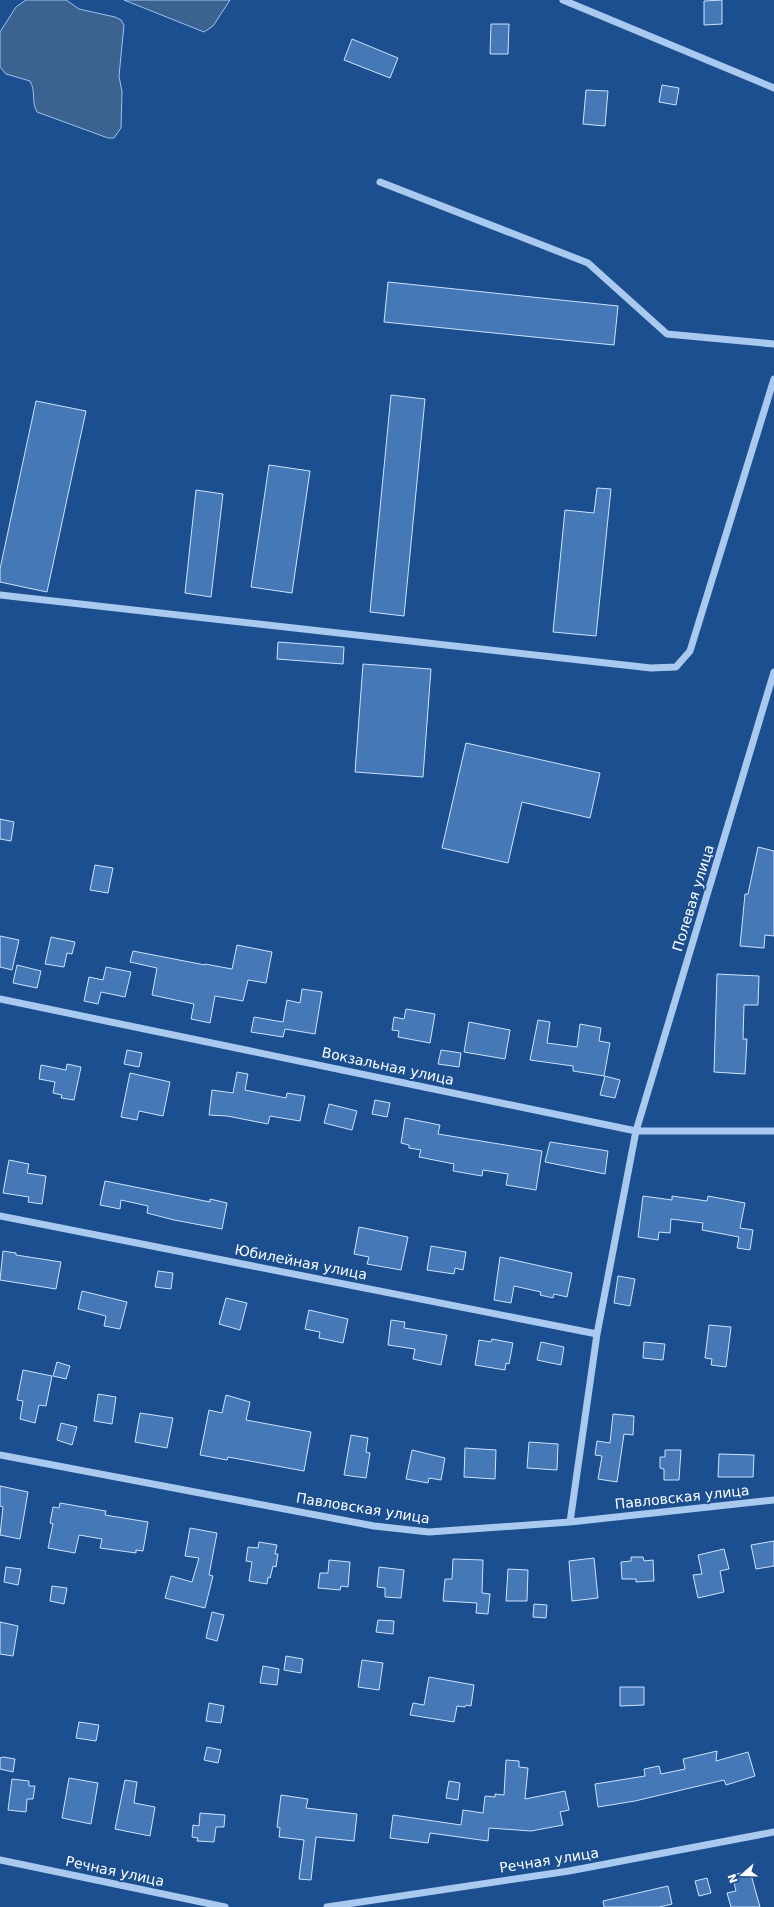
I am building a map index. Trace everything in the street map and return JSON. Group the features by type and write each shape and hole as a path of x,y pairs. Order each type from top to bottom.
{"street":[{"path":"563,0 774,88"},
{"path":"380,182 588,263 667,334 774,344"},
{"path":"0,595 651,668 676,667 690,651 774,379"},
{"name":"Полевая улица","path":"570,1522 597,1334 636,1131 774,672"},
{"name":"Вокзальная улица","path":"0,999 636,1131 774,1131"},
{"name":"Юбилейная улица","path":"0,1216 597,1334"},
{"name":"Павловская улица","path":"0,1455 374,1526 429,1532 570,1522 774,1500"},
{"name":"Речная улица","path":"327,1907 569,1872 774,1832"},
{"name":"Речная улица","path":"0,1860 225,1907"}],"water":[{"path":"26,0 66,0 79,9 115,17 121,20 124,25 119,76 122,92 121,128 114,138 108,138 37,112 30,81 6,74 0,67 0,32 16,7"},
{"path":"124,0 230,0 213,26 204,32"}],"building":[{"path":"722,0 722,24 704,25 704,1"},
{"path":"491,24 509,24 508,54 490,54"},
{"path":"352,39 398,58 390,78 344,60"},
{"path":"662,85 679,88 676,105 659,102"},
{"path":"586,90 608,91 605,126 583,124"},
{"path":"388,282 618,306 614,345 384,322"},
{"path":"391,395 425,399 404,616 370,612"},
{"path":"36,401 86,411 47,592 0,582 0,569"},
{"path":"269,465 310,471 292,593 251,587"},
{"path":"597,488 611,489 596,636 553,632 565,510 594,513"},
{"path":"196,490 223,494 211,597 185,593"},
{"path":"278,642 344,647 343,664 277,659"},
{"path":"363,664 431,669 423,777 355,772"},
{"path":"466,743 600,773 590,818 522,802 508,863 442,848"},
{"path":"0,819 14,822 11,841 0,839"},
{"path":"758,847 774,851 774,936 765,935 764,948 740,946 745,894 748,894"},
{"path":"95,865 113,868 108,893 90,890"},
{"path":"0,936 19,940 12,970 0,967"},
{"path":"51,937 75,942 72,954 67,953 64,967 45,964"},
{"path":"237,945 272,952 266,983 248,980 243,1001 215,996 210,1023 191,1019 194,1004 152,995 157,968 130,962 133,951 232,969"},
{"path":"17,965 41,971 37,988 13,983"},
{"path":"106,967 131,972 125,997 101,992 98,1004 84,1001 89,977 103,980"},
{"path":"717,974 759,976 758,1005 744,1005 743,1039 747,1039 745,1074 714,1072"},
{"path":"302,989 322,992 315,1034 285,1029 283,1037 251,1032 254,1017 283,1022 287,1000 300,1003"},
{"path":"406,1009 435,1014 430,1043 398,1037 399,1031 392,1030 394,1017 404,1019"},
{"path":"538,1020 550,1022 547,1043 577,1047 580,1024 601,1028 599,1041 610,1043 604,1076 573,1071 573,1066 530,1060"},
{"path":"469,1022 510,1030 505,1059 464,1052"},
{"path":"127,1050 142,1053 139,1067 124,1064"},
{"path":"441,1050 461,1053 459,1067 438,1064"},
{"path":"67,1064 81,1067 74,1100 61,1098 62,1095 53,1093 55,1082 39,1079 41,1065 66,1070"},
{"path":"237,1072 248,1074 245,1090 286,1098 287,1093 305,1096 300,1121 270,1116 268,1124 227,1116 209,1115 212,1090 233,1093"},
{"path":"130,1073 170,1082 163,1116 139,1111 137,1120 121,1117"},
{"path":"605,1076 620,1080 615,1098 600,1095"},
{"path":"375,1100 390,1103 387,1117 372,1114"},
{"path":"329,1104 357,1111 352,1130 324,1123"},
{"path":"405,1118 440,1125 438,1134 542,1151 536,1190 506,1185 508,1174 483,1170 482,1176 453,1171 454,1164 419,1157 421,1150 409,1148 409,1145 401,1143"},
{"path":"550,1142 608,1151 605,1174 545,1162"},
{"path":"9,1160 29,1164 27,1173 46,1176 42,1204 28,1202 29,1197 3,1193"},
{"path":"105,1181 210,1202 210,1199 227,1203 222,1229 174,1220 147,1213 148,1206 121,1200 120,1209 100,1205"},
{"path":"643,1196 672,1200 672,1196 707,1201 708,1196 745,1203 740,1228 753,1230 750,1250 737,1248 739,1237 702,1230 703,1223 671,1219 670,1233 659,1232 658,1240 638,1237"},
{"path":"359,1227 408,1237 401,1270 367,1264 369,1257 354,1254"},
{"path":"431,1246 466,1252 463,1270 455,1268 454,1274 427,1270"},
{"path":"3,1251 16,1253 16,1255 61,1262 56,1289 0,1280"},
{"path":"500,1257 572,1273 567,1297 554,1294 553,1298 540,1295 541,1292 514,1286 511,1303 494,1300"},
{"path":"158,1271 173,1273 171,1289 155,1287"},
{"path":"618,1276 635,1279 630,1306 614,1303"},
{"path":"82,1291 127,1302 120,1329 104,1326 106,1316 78,1309"},
{"path":"226,1298 247,1303 240,1330 219,1324"},
{"path":"309,1310 348,1319 343,1343 319,1338 320,1332 305,1329"},
{"path":"391,1320 405,1322 404,1328 447,1335 441,1365 413,1359 415,1349 388,1345"},
{"path":"709,1325 731,1327 726,1367 711,1365 712,1359 705,1358"},
{"path":"492,1339 513,1343 509,1364 506,1363 505,1370 475,1365 479,1340 491,1342"},
{"path":"541,1342 564,1347 561,1365 537,1360"},
{"path":"644,1342 665,1344 663,1360 643,1358"},
{"path":"57,1362 70,1366 66,1379 53,1376"},
{"path":"23,1370 52,1376 46,1406 39,1405 35,1423 20,1419 23,1401 17,1400"},
{"path":"98,1394 116,1397 112,1424 94,1421"},
{"path":"226,1395 250,1402 246,1420 311,1432 304,1471 228,1457 227,1460 200,1455 209,1410 222,1413"},
{"path":"140,1413 173,1418 167,1448 135,1442"},
{"path":"613,1414 634,1416 633,1435 624,1434 617,1482 598,1479 602,1456 595,1455 597,1441 610,1443"},
{"path":"61,1423 77,1427 72,1445 57,1440"},
{"path":"351,1435 368,1438 366,1452 370,1453 366,1478 344,1475"},
{"path":"529,1442 558,1444 557,1470 527,1468"},
{"path":"465,1448 496,1450 495,1479 464,1477"},
{"path":"412,1450 445,1458 441,1480 429,1478 428,1483 406,1479"},
{"path":"665,1450 681,1450 679,1480 664,1480 664,1469 660,1468 660,1457 665,1457"},
{"path":"719,1454 754,1455 753,1477 718,1477"},
{"path":"0,1486 28,1492 20,1539 0,1535 3,1507 0,1506"},
{"path":"60,1503 106,1511 105,1515 148,1522 143,1551 136,1550 136,1553 100,1548 102,1539 79,1535 75,1553 48,1548 53,1524 50,1523 53,1507 59,1508"},
{"path":"190,1528 217,1533 209,1575 213,1576 205,1608 165,1598 171,1576 192,1582 199,1558 185,1556"},
{"path":"774,1541 774,1566 756,1569 751,1545"},
{"path":"259,1542 277,1545 275,1554 278,1554 276,1567 273,1566 270,1578 268,1577 267,1584 249,1581 252,1562 246,1561 248,1547 258,1548"},
{"path":"724,1549 729,1569 720,1571 724,1592 698,1598 693,1575 702,1574 698,1555"},
{"path":"631,1557 643,1557 644,1561 653,1560 654,1581 636,1582 636,1579 622,1579 621,1562 631,1561"},
{"path":"594,1558 598,1598 572,1601 569,1561"},
{"path":"453,1559 483,1560 482,1593 490,1594 488,1614 476,1613 477,1603 443,1601 445,1579 452,1579"},
{"path":"329,1560 350,1562 348,1587 341,1586 340,1590 318,1588 320,1573 328,1573"},
{"path":"6,1567 21,1569 18,1585 4,1582"},
{"path":"379,1567 404,1570 401,1598 385,1597 385,1588 377,1587"},
{"path":"508,1569 528,1570 527,1601 506,1601"},
{"path":"52,1586 67,1588 64,1604 50,1601"},
{"path":"534,1604 547,1605 546,1618 533,1617"},
{"path":"212,1612 224,1615 217,1641 206,1638"},
{"path":"378,1620 394,1621 393,1634 376,1632"},
{"path":"0,1622 18,1626 13,1656 0,1654"},
{"path":"286,1656 303,1659 301,1673 284,1670"},
{"path":"362,1660 383,1663 379,1690 358,1687"},
{"path":"263,1666 279,1669 277,1685 260,1683"},
{"path":"429,1677 474,1685 471,1706 457,1706 454,1722 410,1715 413,1703 424,1705"},
{"path":"620,1687 644,1687 644,1705 620,1706"},
{"path":"209,1703 224,1706 221,1723 206,1721"},
{"path":"79,1722 99,1725 96,1741 76,1738"},
{"path":"207,1747 221,1750 218,1763 204,1760"},
{"path":"717,1751 716,1761 748,1752 755,1776 726,1785 724,1780 635,1801 598,1807 595,1784 645,1776 644,1769 659,1766 661,1774 685,1769 683,1759"},
{"path":"0,1758 15,1759 13,1772 0,1769"},
{"path":"506,1760 519,1761 519,1767 528,1768 525,1799 565,1791 569,1810 560,1812 563,1825 531,1831 489,1828 488,1841 430,1833 428,1843 390,1838 393,1815 461,1825 463,1810 483,1813 485,1796 495,1797 495,1794 504,1795"},
{"path":"69,1778 98,1783 91,1824 62,1818"},
{"path":"12,1779 29,1781 29,1786 35,1786 33,1799 27,1799 26,1812 8,1810"},
{"path":"125,1780 137,1782 134,1803 155,1807 150,1836 115,1829"},
{"path":"449,1781 460,1783 458,1800 446,1798"},
{"path":"281,1795 308,1799 306,1808 357,1814 354,1841 316,1837 311,1880 299,1879 304,1840 279,1837 280,1828 277,1827"},
{"path":"200,1813 225,1815 224,1827 216,1827 214,1842 197,1841 198,1838 192,1837 193,1825 199,1826"},
{"path":"750,1871 760,1907 731,1907 727,1893 736,1891 732,1875"},
{"path":"707,1878 711,1893 699,1896 695,1881"},
{"path":"668,1886 672,1904 659,1907 604,1907 603,1901"}]}
